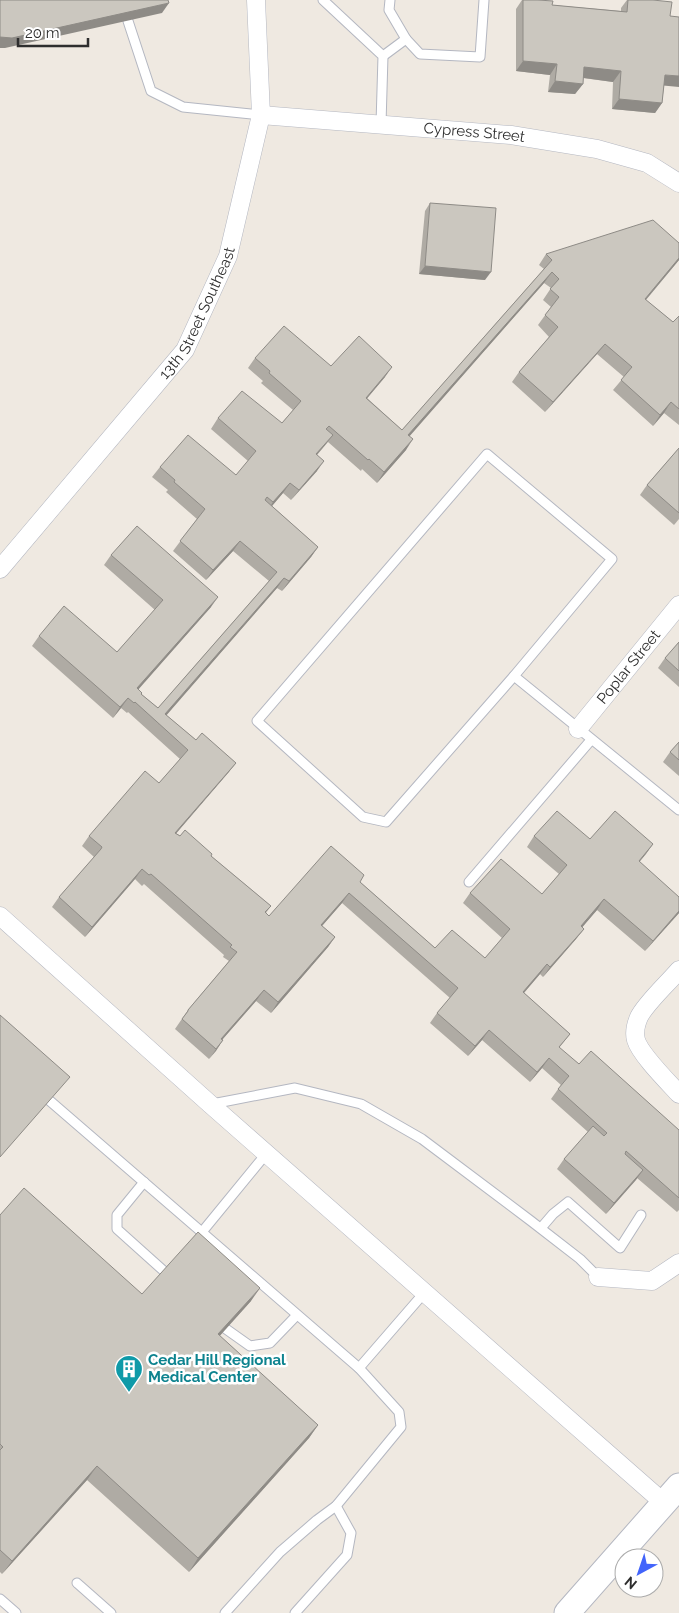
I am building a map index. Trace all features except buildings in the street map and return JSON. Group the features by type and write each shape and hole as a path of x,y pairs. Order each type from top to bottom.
{"main road":[{"path":"567,1613 672,1495"}],"street":[{"name":"13th Street Southeast","path":"0,569 185,350 228,256 261,115 256,0"},
{"name":"Cypress Street","path":"261,115 511,135 597,149 647,163 679,183"},
{"name":"Poplar Street","path":"578,728 679,605"},
{"path":"0,916 424,1293 672,1495"},
{"path":"679,970 642,1012 636,1025 635,1035 636,1042 650,1061 679,1094"},
{"path":"598,1277 652,1281 679,1263"}],"lane":[{"path":"323,0 383,56 381,124"},
{"path":"390,0 389,10 406,39 420,54 480,57 484,0"},
{"path":"128,21 151,91 183,107 261,115"},
{"path":"383,56 406,39"},
{"path":"487,454 612,559 514,676 386,822 362,817 257,721 487,454"},
{"path":"514,676 679,810"},
{"path":"469,882 592,740"},
{"path":"210,1104 295,1088 360,1104 422,1139 541,1228 580,1259 598,1277"},
{"path":"50,1101 359,1368 399,1412 402,1427 336,1506 280,1552 225,1613"},
{"path":"202,1232 266,1154"},
{"path":"144,1182 117,1215 117,1229 165,1272"},
{"path":"541,1228 553,1214 568,1202 620,1248 641,1215"},
{"path":"359,1368 424,1293"},
{"path":"226,1328 250,1346 270,1343 297,1315"},
{"path":"295,1613 347,1555 350,1533 336,1506"},
{"path":"77,1583 111,1613"},
{"path":"0,1599 16,1613"}],"place":[{"name":"Cedar Hill Regional Medical Center","path":"129,1393"}]}
